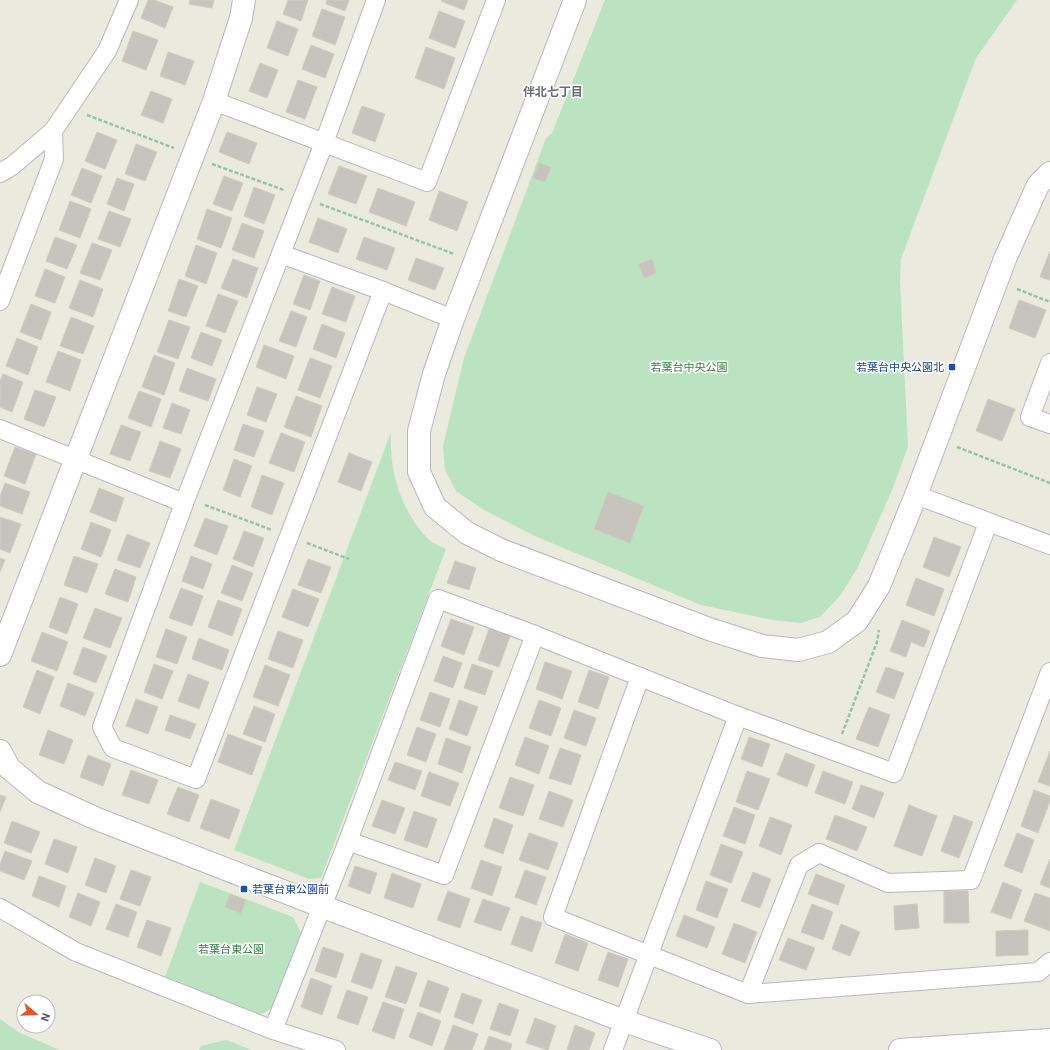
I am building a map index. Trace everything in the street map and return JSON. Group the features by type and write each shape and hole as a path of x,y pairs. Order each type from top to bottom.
{"street":[{"path":"0,173 12,166 52,131 107,51 129,0"},
{"path":"0,655 214,101 241,18 244,0"},
{"path":"376,0 324,143 281,254 191,503 102,727 113,748 196,779 382,291"},
{"path":"214,101 427,182 496,0"},
{"path":"576,0 453,319 434,374 420,431 418,472 435,507 467,533 501,550 709,628 762,646 798,650 828,642 857,621 879,586 916,495 1005,259 1038,185 1050,172"},
{"path":"0,301 54,159 52,131"},
{"path":"281,254 453,319"},
{"path":"1050,363 1030,417 1050,424"},
{"path":"0,430 191,503"},
{"path":"916,495 1050,546"},
{"path":"273,1030 348,841 438,599 535,635 738,716 894,773 988,523"},
{"path":"348,841 444,875 535,635"},
{"path":"748,994 799,865 819,853 888,883 971,880 1050,672"},
{"path":"640,677 553,917 748,994 1038,972 1050,962"},
{"path":"613,1050 738,716"},
{"path":"0,751 9,768 38,792 97,819 624,1021 710,1050"},
{"path":"0,908 76,952 273,1030 336,1050"},
{"path":"900,1050 1050,1040"}],"path":[{"path":"69,108 178,149"},
{"path":"206,161 287,191"},
{"path":"313,201 455,254"},
{"path":"1016,289 1050,302"},
{"path":"950,444 1050,483"},
{"path":"191,503 272,530"},
{"path":"306,543 349,559"},
{"path":"835,752 877,642 880,623"}],"green space":[{"name":"若葉台中央公園","path":"605,0 1017,0 976,58 901,259 900,281 908,446 893,488 858,567 840,596 820,617 801,623 772,620 701,605 537,537 484,510 456,491 445,470 443,446 464,358 546,138 552,133"},
{"path":"391,432 394,475 403,502 418,527 427,538 446,549 321,878 309,879 234,850"},
{"name":"若葉台東公園","path":"200,882 293,917 301,933 271,1009 259,1015 164,980"},
{"path":"0,1019 16,1031 16,1034 23,1034 60,1050 0,1050"},
{"path":"226,1040 252,1050 199,1050 201,1046"}],"building":[{"path":"148,0 154,0 173,7 165,28 141,18"},
{"path":"190,0 214,0 212,8 189,4"},
{"path":"288,0 308,0 301,21 283,14"},
{"path":"327,0 349,0 345,11 326,4"},
{"path":"468,0 464,10 441,1"},
{"path":"322,9 345,17 335,45 312,36"},
{"path":"439,11 465,21 455,48 429,38"},
{"path":"277,21 298,29 288,56 267,48"},
{"path":"133,31 158,40 146,70 122,61"},
{"path":"311,45 334,54 325,78 302,69"},
{"path":"426,47 455,58 444,89 415,78"},
{"path":"168,52 194,61 185,85 160,76"},
{"path":"260,63 278,70 267,98 249,91"},
{"path":"298,80 317,87 305,119 286,112"},
{"path":"151,91 172,99 163,123 141,115"},
{"path":"362,106 385,114 375,142 352,133"},
{"path":"97,132 117,140 105,169 85,161"},
{"path":"227,132 257,143 249,164 219,152"},
{"path":"136,144 157,152 145,181 125,174"},
{"path":"539,163 551,167 545,182 533,178"},
{"path":"339,166 367,176 356,204 328,194"},
{"path":"82,168 102,176 91,203 71,195"},
{"path":"224,176 243,183 232,211 213,204"},
{"path":"117,178 134,184 124,211 107,204"},
{"path":"254,187 275,195 264,224 244,216"},
{"path":"378,188 415,202 406,226 369,212"},
{"path":"439,191 468,202 457,231 429,220"},
{"path":"70,201 91,209 80,238 59,230"},
{"path":"207,209 232,218 221,248 197,239"},
{"path":"109,211 131,219 120,247 98,239"},
{"path":"318,218 347,229 338,253 309,242"},
{"path":"242,223 264,231 254,258 232,250"},
{"path":"55,237 77,245 67,269 46,261"},
{"path":"364,237 395,248 387,270 356,259"},
{"path":"92,243 112,250 100,280 80,273"},
{"path":"196,245 217,253 206,284 185,276"},
{"path":"1050,251 1050,280 1040,277"},
{"path":"416,258 444,268 435,290 408,280"},
{"path":"233,259 258,268 247,298 221,288"},
{"path":"652,259 656,273 644,278 639,264"},
{"path":"45,269 65,277 55,303 35,296"},
{"path":"304,275 320,281 310,310 293,304"},
{"path":"179,279 198,286 186,317 168,311"},
{"path":"80,280 103,289 93,317 69,308"},
{"path":"332,287 355,296 346,322 322,314"},
{"path":"218,294 238,301 225,333 206,326"},
{"path":"1019,300 1046,310 1035,338 1009,328"},
{"path":"31,304 51,312 41,340 20,332"},
{"path":"291,311 307,317 296,347 279,341"},
{"path":"71,317 94,326 83,354 60,346"},
{"path":"169,320 190,327 178,359 157,352"},
{"path":"322,324 345,333 336,358 313,349"},
{"path":"201,332 222,340 212,366 191,358"},
{"path":"17,338 38,347 28,375 6,366"},
{"path":"264,345 294,356 286,379 256,367"},
{"path":"58,351 81,360 70,391 46,382"},
{"path":"154,355 175,363 164,395 142,387"},
{"path":"310,358 332,366 320,398 298,390"},
{"path":"187,368 216,379 208,401 179,391"},
{"path":"3,374 23,382 12,412 0,407 0,381"},
{"path":"257,387 277,394 266,422 247,415"},
{"path":"35,390 56,397 44,427 24,419"},
{"path":"139,391 161,399 151,427 128,418"},
{"path":"296,396 322,406 311,437 284,427"},
{"path":"988,399 1015,409 1002,441 976,431"},
{"path":"172,403 190,410 181,434 163,428"},
{"path":"243,424 264,431 254,457 234,450"},
{"path":"121,425 141,432 130,461 110,454"},
{"path":"281,433 305,442 294,472 269,463"},
{"path":"160,441 181,449 170,478 149,471"},
{"path":"15,447 36,454 25,484 4,476"},
{"path":"349,453 372,462 361,491 338,482"},
{"path":"234,459 252,466 240,497 223,490"},
{"path":"262,475 284,483 272,515 251,507"},
{"path":"5,483 30,492 22,514 0,506 0,496"},
{"path":"99,488 124,498 116,522 90,512"},
{"path":"608,492 644,506 630,543 594,529"},
{"path":"0,517 21,524 10,553 0,549"},
{"path":"205,518 228,526 217,555 194,546"},
{"path":"91,522 111,530 101,557 81,549"},
{"path":"244,531 264,538 253,567 233,559"},
{"path":"127,534 150,543 140,568 117,560"},
{"path":"934,537 961,547 949,577 923,567"},
{"path":"74,556 98,564 87,593 64,585"},
{"path":"191,556 212,564 203,589 182,581"},
{"path":"0,558 5,560 0,572"},
{"path":"308,559 331,567 321,593 298,585"},
{"path":"455,561 476,568 469,590 447,583"},
{"path":"232,565 253,573 242,601 221,593"},
{"path":"115,569 136,577 128,602 105,594"},
{"path":"916,578 944,589 934,616 906,605"},
{"path":"181,588 203,596 192,626 169,618"},
{"path":"293,589 319,599 308,627 282,617"},
{"path":"60,597 78,604 67,634 49,627"},
{"path":"218,600 242,609 232,636 208,627"},
{"path":"95,608 122,618 110,648 83,638"},
{"path":"451,619 474,627 464,655 441,646"},
{"path":"902,620 930,631 924,647 911,642 906,657 890,651"},
{"path":"166,629 187,637 177,664 156,657"},
{"path":"489,629 510,636 499,667 478,660"},
{"path":"278,631 303,640 293,668 268,659"},
{"path":"42,632 68,642 57,671 31,661"},
{"path":"199,638 229,650 222,670 192,659"},
{"path":"83,647 107,656 96,683 73,674"},
{"path":"443,656 462,663 453,688 434,681"},
{"path":"545,662 572,671 562,699 536,689"},
{"path":"154,664 173,671 162,699 144,692"},
{"path":"472,664 493,671 485,695 464,688"},
{"path":"265,665 290,675 278,706 253,697"},
{"path":"886,667 904,673 894,699 876,692"},
{"path":"37,670 54,677 40,714 23,707"},
{"path":"589,670 609,677 598,709 578,702"},
{"path":"188,674 209,682 199,709 178,701"},
{"path":"68,683 94,693 85,716 60,706"},
{"path":"430,692 450,699 440,727 420,720"},
{"path":"136,699 158,707 148,734 126,726"},
{"path":"459,700 478,707 467,736 449,729"},
{"path":"539,700 561,708 551,736 529,728"},
{"path":"254,706 275,714 265,742 243,734"},
{"path":"869,707 890,715 878,747 856,739"},
{"path":"574,710 596,718 586,746 564,738"},
{"path":"170,715 196,724 190,739 165,730"},
{"path":"417,727 436,734 426,762 407,755"},
{"path":"48,730 73,740 64,764 39,755"},
{"path":"228,734 262,747 252,775 218,762"},
{"path":"525,737 549,746 539,774 515,765"},
{"path":"749,737 770,744 762,767 741,759"},
{"path":"446,738 471,747 462,773 438,764"},
{"path":"560,748 581,755 571,785 549,778"},
{"path":"1050,751 1050,786 1038,782"},
{"path":"786,753 815,765 807,787 777,775"},
{"path":"88,755 111,764 103,786 80,777"},
{"path":"395,762 422,771 415,790 388,780"},
{"path":"131,770 158,780 149,804 122,795"},
{"path":"747,771 770,779 758,810 736,802"},
{"path":"823,771 853,782 845,804 815,793"},
{"path":"429,772 459,783 450,806 421,796"},
{"path":"510,777 534,785 523,816 499,808"},
{"path":"861,785 884,793 874,818 852,809"},
{"path":"178,787 199,795 189,822 167,814"},
{"path":"1034,790 1050,796 1050,801 1038,833 1021,826"},
{"path":"549,791 573,800 563,827 539,819"},
{"path":"0,795 6,797 0,812"},
{"path":"211,799 240,810 229,839 200,828"},
{"path":"382,800 405,808 395,834 372,826"},
{"path":"909,805 937,816 922,856 894,846"},
{"path":"734,807 755,815 745,844 723,836"},
{"path":"414,811 437,819 427,848 404,840"},
{"path":"835,815 867,827 857,851 826,839"},
{"path":"954,815 973,822 959,858 941,851"},
{"path":"770,817 792,825 781,855 759,846"},
{"path":"494,818 513,825 503,854 484,847"},
{"path":"12,821 40,832 31,853 4,843"},
{"path":"529,833 558,843 548,870 519,860"},
{"path":"1017,833 1034,840 1022,873 1004,866"},
{"path":"54,839 77,847 68,873 45,864"},
{"path":"721,844 743,852 731,883 710,875"},
{"path":"5,851 32,861 24,880 0,871 0,864"},
{"path":"95,858 116,866 106,893 85,885"},
{"path":"1050,859 1050,888 1040,884"},
{"path":"481,860 502,867 492,896 471,888"},
{"path":"355,866 377,873 370,894 348,886"},
{"path":"131,870 151,877 140,906 120,899"},
{"path":"525,870 546,877 536,905 515,897"},
{"path":"753,872 771,879 760,908 741,901"},
{"path":"392,873 421,884 413,908 384,898"},
{"path":"816,874 845,885 838,905 808,894"},
{"path":"39,876 66,886 59,907 32,896"},
{"path":"706,881 728,889 717,918 696,910"},
{"path":"1003,882 1022,890 1011,919 991,912"},
{"path":"448,891 470,899 460,928 437,920"},
{"path":"944,891 968,891 969,923 944,923"},
{"path":"78,893 100,902 91,926 69,917"},
{"path":"1035,893 1050,898 1050,931 1024,921"},
{"path":"230,894 246,900 241,913 225,907"},
{"path":"483,899 510,908 501,931 474,922"},
{"path":"116,904 137,912 128,937 106,929"},
{"path":"812,904 833,912 823,940 801,932"},
{"path":"917,904 919,928 895,930 894,906"},
{"path":"684,915 715,927 707,948 676,936"},
{"path":"521,916 542,923 532,952 511,944"},
{"path":"147,920 171,928 161,956 137,947"},
{"path":"734,923 757,932 745,963 722,954"},
{"path":"841,924 860,932 850,956 832,949"},
{"path":"1028,930 1028,955 996,956 996,931"},
{"path":"565,934 588,943 578,971 555,963"},
{"path":"788,938 815,948 806,970 779,960"},
{"path":"323,947 344,954 336,978 315,971"},
{"path":"608,952 628,959 618,987 598,980"},
{"path":"361,953 382,960 372,989 351,982"},
{"path":"396,966 417,973 406,1004 385,997"},
{"path":"311,978 332,986 322,1015 301,1007"},
{"path":"428,980 449,988 440,1013 419,1006"},
{"path":"347,990 368,997 358,1025 337,1018"},
{"path":"462,993 482,1000 473,1024 454,1017"},
{"path":"383,1002 404,1009 394,1039 372,1031"},
{"path":"499,1003 519,1010 510,1036 490,1029"},
{"path":"418,1012 441,1021 432,1046 409,1037"},
{"path":"535,1018 556,1026 548,1050 526,1043"},
{"path":"453,1025 478,1034 472,1050 444,1050"},
{"path":"575,1025 595,1033 589,1050 567,1050"},
{"path":"489,1036 512,1044 510,1050 484,1050"}],"place":[{"name":"若葉台中央公園北","path":"952,367"},
{"name":"若葉台東公園前","path":"244,889"}],"district":[{"name":"伴北七丁目","path":"553,92"}]}
